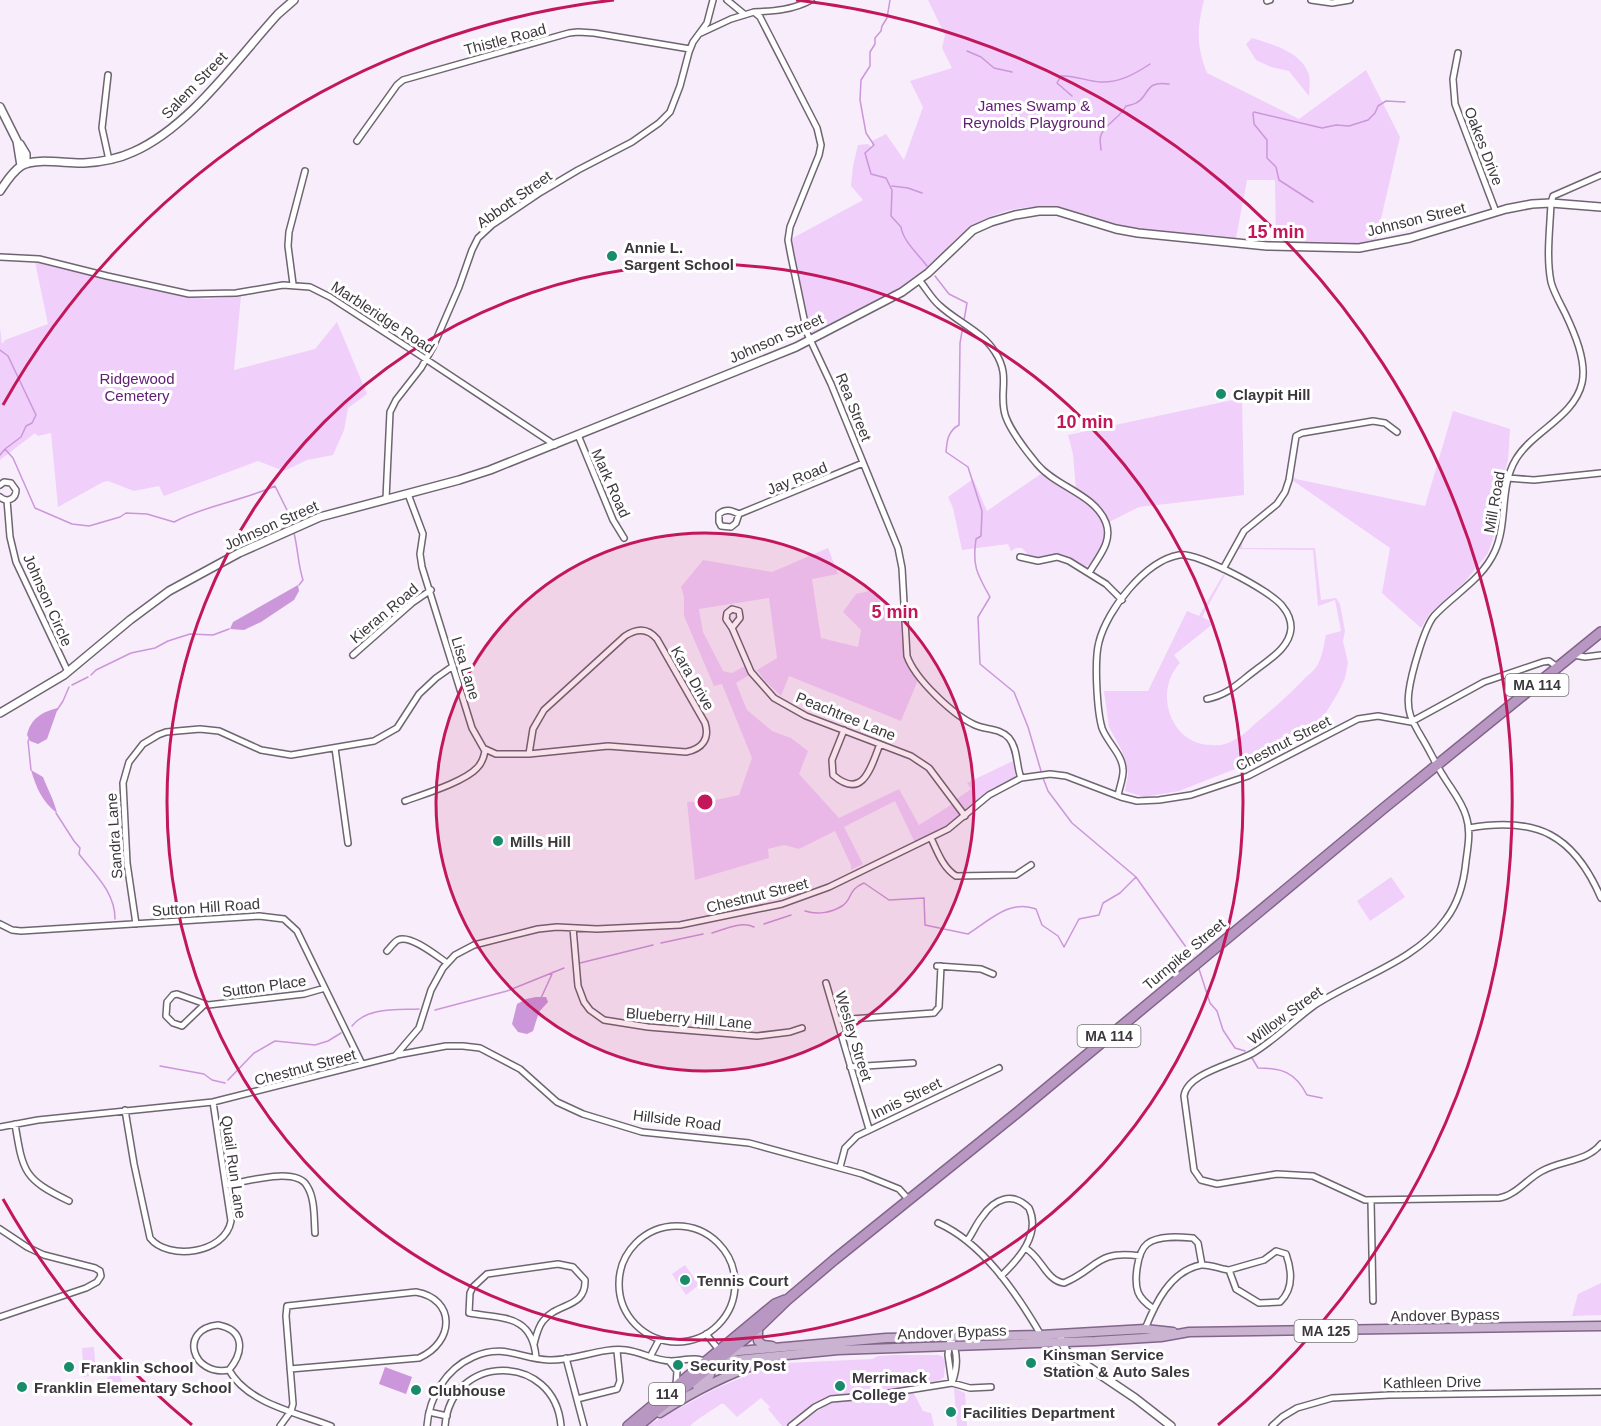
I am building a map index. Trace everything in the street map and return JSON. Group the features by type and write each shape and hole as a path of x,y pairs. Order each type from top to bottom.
{"highway":[{"name":"Turnpike Street","path":"628,1426 676,1386 758,1328 787,1300 1601,632"},
{"name":"Turnpike Street","path":"724,1353 775,1304 787,1300"},
{"name":"Turnpike Street","path":"638,1426 708,1365"}],"main road":[{"name":"Andover Bypass","path":"1061,1338 1145,1329 1182,1333 1601,1326"},
{"path":"758,1328 757,1337 761,1344 784,1347"},
{"name":"Andover Bypass","path":"724,1353 886,1338 1161,1337 1182,1333"},
{"name":"Andover Bypass","path":"724,1353 737,1360 855,1349 952,1346 1042,1338"},
{"name":"MA 125","path":"649,1418 742,1369 797,1354"},
{"path":"672,1405 709,1378 711,1373 708,1365"}],"street":[{"name":"Salem Street","path":"24,165 40,162 84,163 109,160 154,141 181,121 263,30 294,0"},
{"name":"Abbott Street","path":"386,499 390,412 426,359 449,310 472,250 483,232 541,192 632,142 659,123 670,112 690,49 707,24 713,0"},
{"path":"727,0 744,14"},
{"path":"701,33 744,14 785,10 811,0"},
{"path":"1311,0 1332,3 1350,0"},
{"name":"Rea Street","path":"754,12 760,17 809,109 820,136 819,155 792,220 788,236 791,256 810,340 827,375 900,558 910,665 953,711 973,724 994,729 1008,737 1013,746 1020,778"},
{"name":"Thistle Road","path":"357,141 403,80 569,33 594,33 690,49"},
{"name":"Oakes Drive","path":"1458,53 1453,79 1455,104 1496,212"},
{"path":"108,75 102,128 109,160"},
{"path":"0,107 17,141 24,165"},
{"path":"17,141 24,150 40,162"},
{"path":"24,150 24,165"},
{"path":"0,190 12,173 24,165"},
{"path":"293,284 288,246 289,232 305,171"},
{"path":"1551,203 1553,196 1601,175"},
{"path":"1566,191 1566,205"},
{"name":"Johnson Street","path":"0,713 68,672 130,620 189,579 303,523 479,474 733,372 771,359 886,301 919,280 973,230 991,222 1039,211 1057,211 1116,229 1138,233 1267,246 1359,248 1387,243 1532,204 1551,203 1601,207"},
{"name":"Mill Road","path":"1437,765 1411,722 1409,690 1426,630 1435,616 1470,585 1493,555 1501,535 1508,478 1515,461 1522,450 1571,404 1578,395 1582,382 1583,367 1575,338 1551,279 1549,265 1551,203"},
{"name":"Marbleridge Road","path":"0,257 34,258 116,279 189,294 236,293 293,284 318,290 555,445"},
{"path":"919,280 939,305 986,341 1000,361 1005,381 1003,405 1005,416 1037,464 1091,503 1105,520 1108,533 1106,546 1089,573"},
{"path":"1223,570 1244,531 1277,504 1285,492 1296,436 1302,433 1373,422 1385,423 1397,432"},
{"name":"Mark Road","path":"578,435 613,520 624,538"},
{"name":"Jay Road","path":"739,514 863,463"},
{"path":"1508,478 1534,480 1601,473"},
{"name":"Johnson Circle","path":"0,486 7,482 15,487 15,496 7,500 10,537 16,562 68,672"},
{"name":"Lisa Lane","path":"408,494 422,529 420,559 472,728 485,748"},
{"path":"0,497 7,500"},
{"path":"1118,796 1123,769 1102,728 1097,655 1099,642 1105,624 1150,567 1176,556 1194,556 1272,596 1286,612 1291,631 1274,656 1224,695 1207,699"},
{"path":"1020,557 1038,561 1058,557 1064,559 1106,584 1122,600"},
{"name":"Kieran Road","path":"353,655 430,590"},
{"name":"Peachtree Lane","path":"732,628 750,672 774,698 806,716 911,756 929,768 965,816"},
{"name":"Kara Drive","path":"485,748 496,754 529,754 608,746 686,752 702,745 707,732 705,723 657,639 652,633 635,631 625,636 601,656 544,710 533,729 529,754"},
{"path":"1574,655 1585,657 1601,655"},
{"path":"1411,722 1493,679 1543,662 1549,661 1558,668"},
{"name":"Sandra Lane","path":"136,924 127,863 123,783 129,762 143,744 166,732 200,729 219,731 261,750 277,754 300,754 374,741 393,732 403,721 419,694 453,666"},
{"name":"Chestnut Street","path":"0,1127 125,1110 213,1102 397,1055 421,1024 434,984 447,963 462,951 490,940 538,929 597,929 691,924 782,904 821,891 948,829 988,795 1020,778 1050,774 1066,776 1118,796 1145,801 1191,795 1248,776 1358,719 1378,716 1411,722"},
{"path":"844,730 832,760 833,775 840,781 850,784 859,783 866,778 880,744"},
{"path":"335,748 348,843"},
{"path":"405,801 474,771 481,762 485,748"},
{"name":"Willow Street","path":"1437,765 1461,803 1469,828 1465,870 1458,897 1448,917 1406,956 1318,1003 1257,1051 1197,1077 1185,1089 1184,1096 1194,1170 1201,1180 1217,1184 1264,1175 1299,1174 1318,1178 1358,1198 1371,1201 1504,1197 1544,1170 1592,1154 1601,1144"},
{"path":"1469,828 1514,824 1535,828 1555,837 1573,850 1582,861 1601,898"},
{"path":"931,838 942,861 956,876 1016,875 1031,866"},
{"name":"Sutton Hill Road","path":"0,924 12,930 21,931 259,915 284,919 297,930 362,1064"},
{"name":"Blueberry Hill Lane","path":"573,928 578,986 590,1010 604,1020 648,1027 757,1036 790,1032 802,1028"},
{"path":"387,951 398,940 406,939 417,943 447,963"},
{"path":"837,1020 934,1013 939,1007 939,966 981,969 993,974"},
{"name":"Wesley Street","path":"826,983 869,1129"},
{"name":"Sutton Place","path":"205,1005 182,1026 173,1023 166,1016 166,1005 173,995 182,995 205,1005 304,994 325,988"},
{"path":"412,1038 413,1048 417,1051"},
{"name":"Hillside Road","path":"397,1055 455,1046 480,1048 520,1070 563,1105 601,1121 658,1134 739,1141 840,1167 889,1184 899,1189 909,1200"},
{"path":"850,1067 913,1063"},
{"name":"Innis Street","path":"840,1167 848,1144 857,1136 999,1068"},
{"name":"Quail Run Lane","path":"125,1110 147,1232 158,1246 171,1250 198,1249 210,1246 222,1239 231,1221 213,1102"},
{"path":"15,1124 23,1163 30,1177 39,1185 69,1201"},
{"path":"226,1185 285,1175 299,1178 307,1184 310,1193 315,1233"},
{"path":"967,1241 979,1220 990,1208 1005,1199 1016,1198 1025,1204 1032,1214 1032,1227 1018,1260 1001,1276"},
{"path":"1371,1201 1373,1302"},
{"path":"938,1223 954,1230 1001,1276 1042,1338"},
{"path":"665,1227 688,1227 708,1235 717,1242 732,1262 736,1283 731,1304 726,1313 706,1334 681,1342 659,1340 648,1335 633,1321 619,1292 620,1271 628,1252 645,1234 665,1227"},
{"path":"0,1229 39,1253 95,1268 101,1274 97,1282 86,1288 0,1317"},
{"path":"1154,1309 1145,1303 1137,1289 1140,1256 1144,1248 1154,1240 1193,1238 1198,1243 1202,1265"},
{"path":"1025,1248 1033,1253 1052,1277 1064,1283 1101,1259 1121,1254 1140,1256"},
{"path":"1145,1329 1169,1285 1187,1271 1202,1265 1229,1270 1263,1260 1276,1251 1287,1254 1291,1269 1288,1294 1280,1302 1259,1303 1236,1289 1229,1270"},
{"path":"534,1344 543,1321 556,1310 576,1301 582,1294 585,1280 573,1267 558,1264 487,1274 470,1293 469,1313 519,1322 529,1333 536,1357"},
{"path":"280,1426 291,1411 286,1309 288,1306 416,1292 427,1294 435,1300 445,1316 445,1329 440,1343 419,1358 290,1369"},
{"path":"218,1325 230,1328 239,1341 236,1362 229,1370 211,1370 204,1366 196,1356 195,1340 208,1327 218,1325"},
{"path":"706,1334 724,1353"},
{"path":"950,1337 952,1383"},
{"path":"1061,1338 1071,1355 1135,1398 1171,1426"},
{"path":"650,1357 659,1340"},
{"path":"427,1426 429,1412 443,1382 467,1360 480,1354 498,1351 546,1360 627,1350 669,1361 699,1359 708,1365"},
{"path":"577,1399 617,1389 620,1381 617,1351"},
{"path":"566,1358 584,1426"},
{"path":"669,1361 677,1371 676,1386"},
{"path":"229,1370 237,1384 248,1393 263,1401 331,1426"},
{"path":"446,1426 447,1416 456,1395 472,1379 495,1371 511,1370 534,1378 546,1389 555,1402 561,1426"},
{"path":"791,1426 826,1400 877,1395 952,1383 970,1388 991,1388"},
{"name":"Kathleen Drive","path":"1272,1426 1281,1417 1297,1408 1332,1398 1601,1392"},
{"path":"429,1412 447,1416"}],"green space":[{"name":"James Swamp & Reynolds Playground","path":"928,0 1204,0 1199,37 1207,73 1299,119 1366,70 1400,137 1376,240 1370,245 1276,245 1275,180 1247,180 1236,238 1136,228 1059,210 1042,207 1023,208 1003,212 981,221 958,238 924,273 907,286 826,330 812,335 809,332 791,239 863,200 851,186 858,145 868,144 872,148 872,141 886,134 904,160 923,107 910,81 952,68 942,48 945,35"},
{"path":"1252,38 1284,49 1304,65 1310,80 1309,96 1289,71 1271,67 1256,60 1246,44"},
{"name":"Ridgewood Cemetery","path":"35,262 181,296 207,299 241,296 234,370 315,349 337,322 367,394 348,408 344,430 333,455 307,460 284,471 258,461 164,496 159,486 134,491 108,481 58,507 51,433 38,436 35,433 0,460 0,328 2,344 5,340 48,324"},
{"path":"1242,398 1244,495 1139,507 1109,522 1101,507 1076,490 1073,454 1068,435"},
{"path":"1453,411 1510,429 1508,460 1501,484 1495,533 1488,553 1464,583 1430,613 1421,628 1382,593 1390,548 1292,480 1292,476 1296,479 1425,506"},
{"path":"1042,473 1087,503 1097,513 1103,524 1105,536 1101,549 1091,563 1086,567 1060,555 1030,557 1022,548 1011,551 1008,544 962,550 953,508 948,497 973,479 987,511"},
{"path":"1243,538 1242,548 1315,548 1321,600 1336,598 1340,604 1345,631 1343,641 1348,663 1339,691 1321,721 1277,749 1240,767 1179,791 1144,797 1125,791 1127,766 1109,727 1104,691 1148,691 1187,611 1199,616 1223,575 1225,575 1202,617 1214,623 1174,655 1180,663 1172,675 1168,688 1167,701 1176,726 1185,736 1197,743 1221,745 1243,734 1316,668 1322,655 1326,635 1341,631 1335,600 1318,606 1313,550 1237,549"},
{"path":"828,548 838,574 812,579 821,638 858,647 861,630 843,612 856,594 874,590 884,606 890,611 900,613 905,656 918,680 901,721 789,676 781,696 757,670 777,658 769,598 699,609 703,632 723,671 732,673 745,666 751,674 736,683 747,710 772,731 791,738 808,751 799,774 839,818 899,789 919,825 954,803 964,816 915,843 895,801 844,827 863,864 851,870 851,865 835,831 799,849 784,845 768,849 769,858 695,880 687,802 711,801 739,795 752,758 722,684 714,686 684,616 684,597 681,587 703,560 772,572"},
{"path":"1017,759 1021,778 1006,784 965,816 954,801 971,789 967,783"},
{"path":"1391,877 1405,897 1370,921 1357,901"},
{"name":"Tennis Court","path":"685,1265 699,1285 686,1295 672,1274"},
{"path":"1601,1283 1601,1315 1572,1316 1578,1294"},
{"path":"94,1347 96,1374 84,1377 82,1348"},
{"path":"939,1355 945,1362 944,1377 940,1380 881,1393 827,1397 808,1408 788,1426 782,1426 768,1409 770,1407 761,1398 737,1417 724,1404 721,1404 690,1426 646,1426 717,1388 760,1370 787,1363 872,1359 878,1356"},
{"path":"110,1375 120,1375 124,1387 111,1393 106,1387 106,1380"},
{"path":"954,1388 965,1393 967,1426 957,1426"},
{"path":"913,1392 923,1411 931,1413 934,1426 796,1426 829,1403"}],"shaded area":[{"path":"298,585 299,591 294,600 261,622 244,630 230,629 233,622"},
{"path":"58,708 47,739 38,744 30,741 27,735 34,720"},
{"path":"31,770 43,777 57,813 40,794"},
{"path":"536,997 546,997 548,1002 539,1012 533,1031 527,1034 518,1032 512,1024 517,1004"},
{"path":"385,1367 412,1377 406,1394 379,1384"}],"waterway":[{"path":"890,0 887,18 870,52 870,66 861,80 860,100 866,133 874,145 865,153 871,174 886,178 892,190 891,216 927,266"},
{"path":"967,51 981,57 994,68 1012,72"},
{"path":"1072,96 1057,83 1061,76 1107,82 1127,77 1150,64"},
{"path":"1101,150 1100,138 1103,131 1126,106 1135,104 1151,86 1161,83 1169,84"},
{"path":"1254,112 1322,128 1336,125 1349,126 1368,120 1378,106 1386,101 1405,102"},
{"path":"1253,113 1254,124 1267,140 1267,158 1276,167 1279,180 1313,202"},
{"path":"892,186 922,193"},
{"path":"935,276 949,294 967,303 960,343 959,425 952,430 949,436 946,452 968,467 982,511 981,536 976,539 975,563 990,597 978,617 980,664 1014,692 1028,727 1041,771"},
{"path":"0,350 8,356 36,415 32,423 26,426 21,437 0,455"},
{"path":"5,449 13,458 35,508 72,524 89,526 126,513 147,514 174,522 199,511 275,486 293,522"},
{"path":"294,533 303,580 299,585"},
{"path":"91,675 96,670 131,653 155,648 190,634 213,635 229,629"},
{"path":"72,685 88,677"},
{"path":"57,710 69,687"},
{"path":"29,739 31,770"},
{"path":"1043,778 1048,791 1072,823 1136,877 1193,957"},
{"path":"56,813 80,848 79,854 108,892 112,900 115,919"},
{"path":"805,911 819,913 838,908 848,900 855,889 864,883 889,900 924,898 925,925 968,934 992,917 1009,909 1017,907 1036,909 1042,925 1058,936 1064,947 1079,919 1099,915 1103,903 1120,893 1136,877"},
{"path":"764,924 791,915"},
{"path":"712,933 738,925 754,927"},
{"path":"661,943 703,934"},
{"path":"580,963 653,945"},
{"path":"435,1010 507,991 564,968"},
{"path":"1199,969 1210,1003 1217,1011 1223,1030 1235,1048 1245,1051"},
{"path":"541,998 553,972"},
{"path":"352,1026 366,1015 392,1010 419,1009"},
{"path":"228,1080 254,1053 275,1041 315,1045 328,1041 341,1033"},
{"path":"1252,1058 1258,1068 1281,1070 1293,1076 1307,1095 1322,1098"},
{"path":"160,1066 204,1074 212,1080 225,1083"}],"place":[{"name":"Annie L. Sargent School","path":"612,256"},
{"name":"Claypit Hill","path":"1221,394"},
{"name":"Mills Hill","path":"498,841"},
{"name":"Tennis Court","path":"685,1280"},
{"name":"Kinsman Service Station & Auto Sales","path":"1031,1363"},
{"name":"Security Post","path":"678,1365"},
{"name":"Franklin School","path":"69,1367"},
{"name":"Merrimack College","path":"840,1386"},
{"name":"Franklin Elementary School","path":"22,1387"},
{"name":"Clubhouse","path":"416,1390"},
{"name":"Facilities Department","path":"951,1412"}]}
